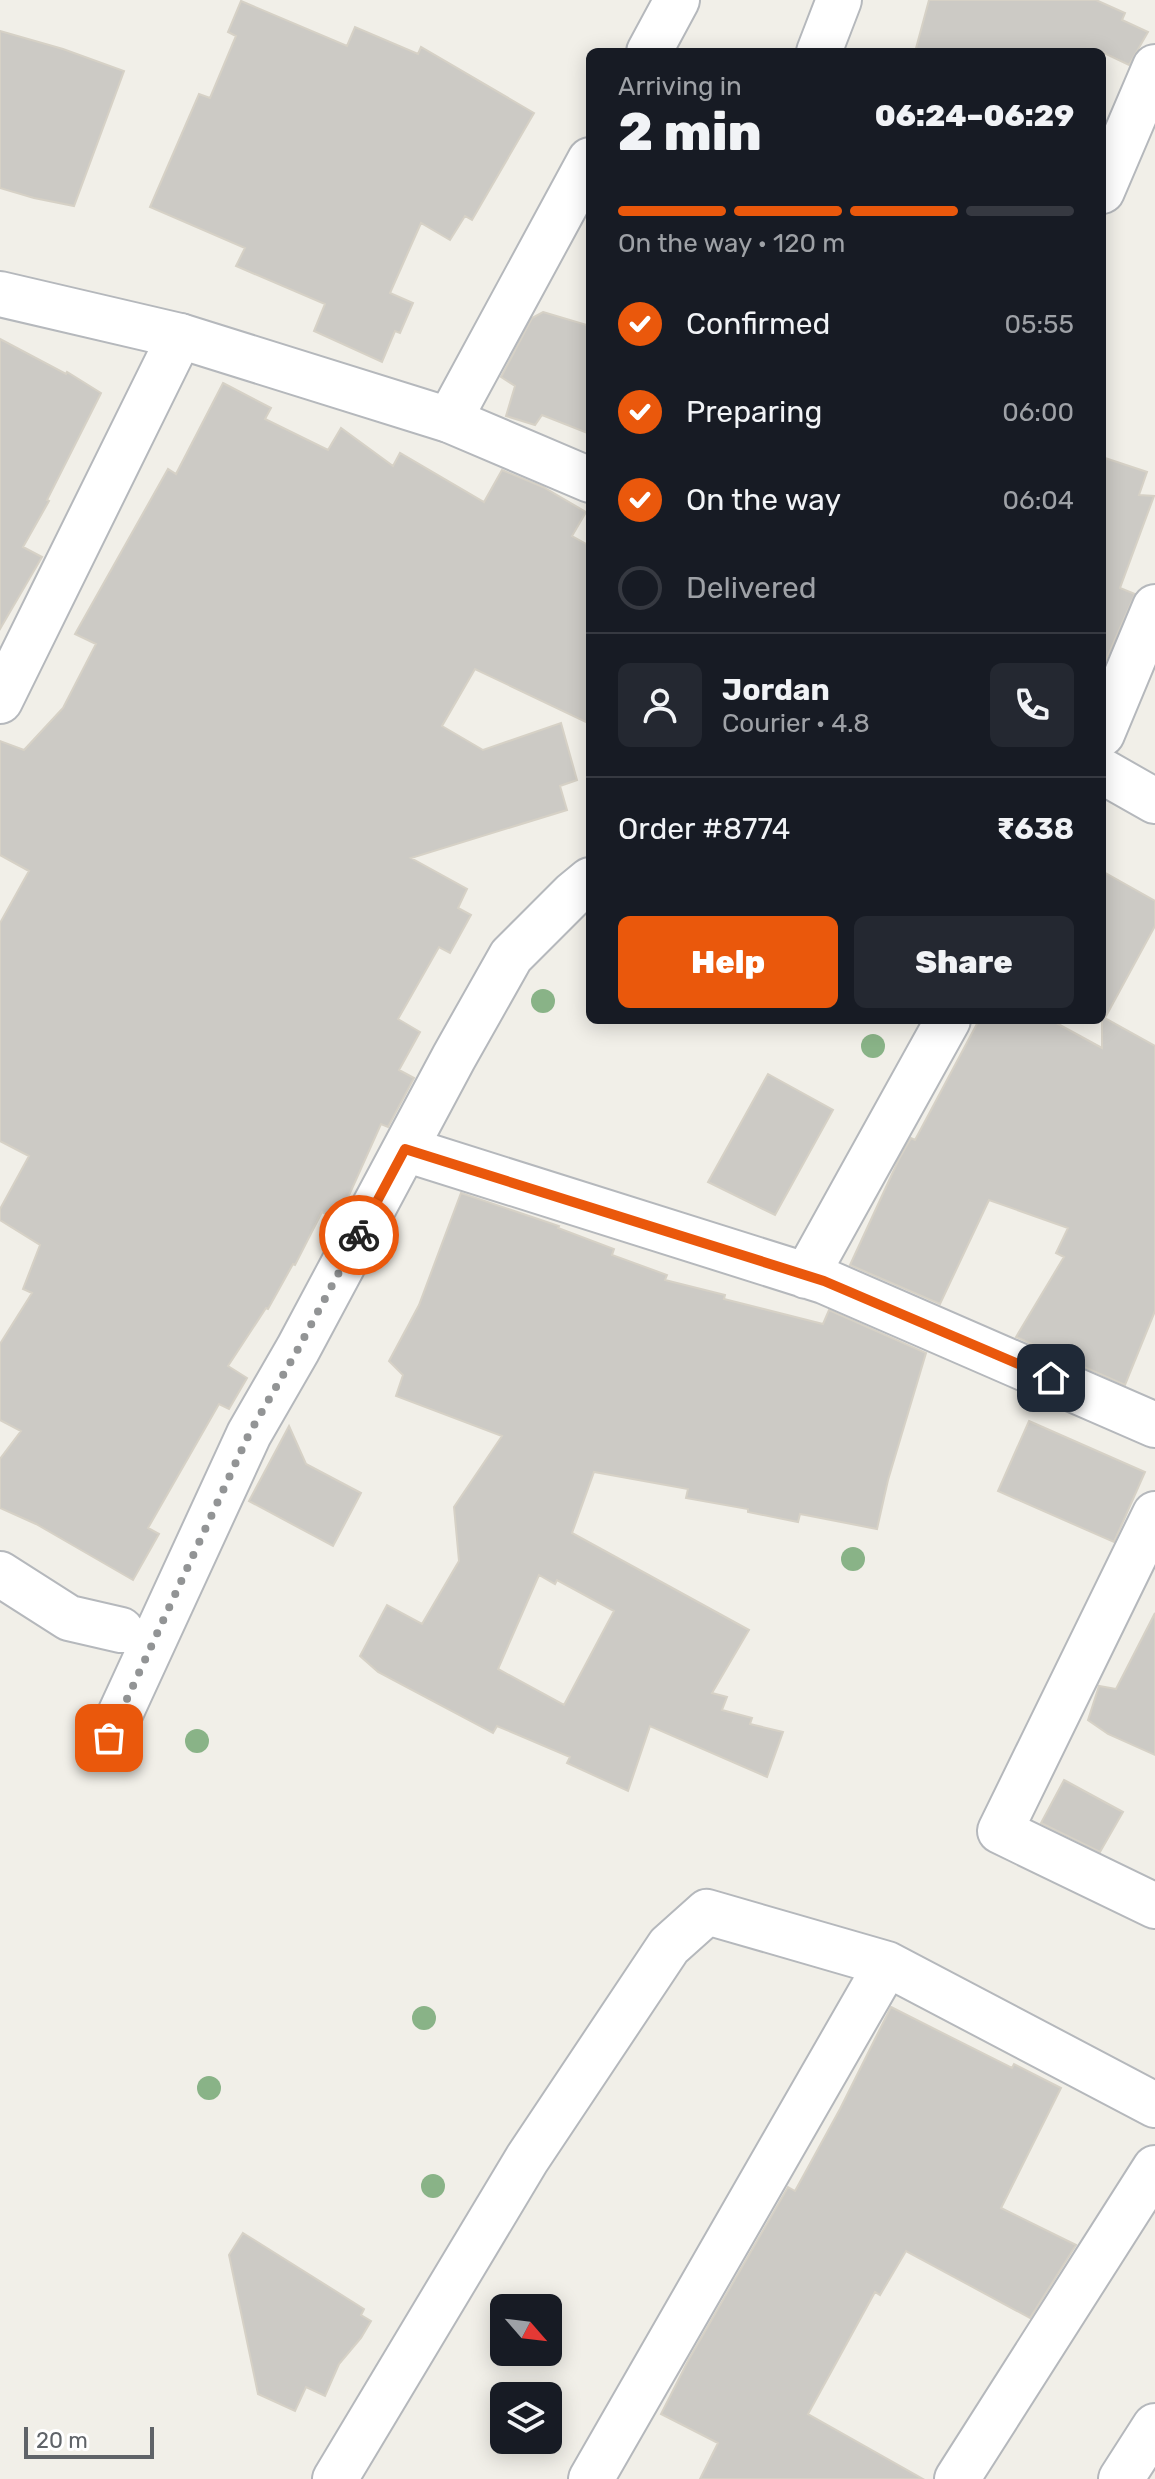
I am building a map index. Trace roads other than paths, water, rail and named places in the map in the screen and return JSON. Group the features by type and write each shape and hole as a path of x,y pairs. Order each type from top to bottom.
{"street":[{"path":"651,48 677,0"},
{"path":"821,48 839,0"},
{"path":"1106,182 1155,67"},
{"path":"449,420 586,167"},
{"path":"0,294 180,336 449,420 586,478"},
{"path":"0,701 180,336"},
{"path":"1106,724 1155,607"},
{"path":"1106,773 1155,801"},
{"path":"109,1738 249,1434 511,956 586,883"},
{"path":"806,1276 946,1024"},
{"path":"405,1149 806,1276 909,1317 1155,1425"},
{"path":"1155,1514 1000,1831 1155,1906"},
{"path":"0,1574 69,1618 121,1630"},
{"path":"335,2479 527,2159 669,1946 707,1912 887,1964 1155,2105"},
{"path":"591,2479 887,1964"},
{"path":"957,2479 1155,2168"},
{"path":"1121,2479 1155,2426"}]}
